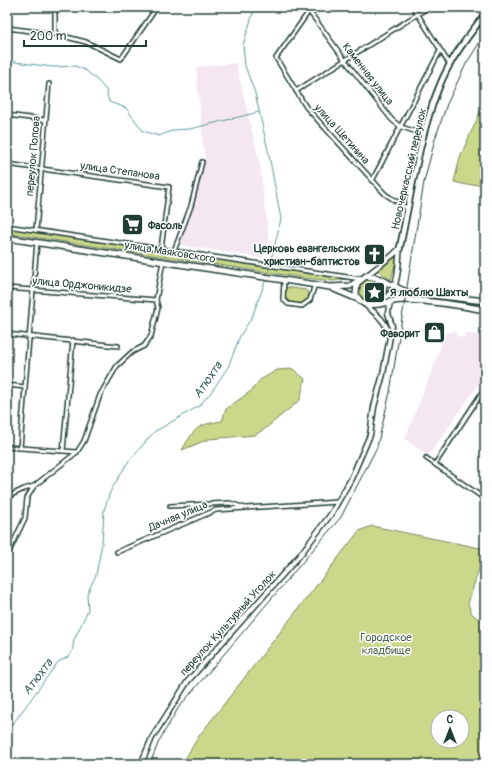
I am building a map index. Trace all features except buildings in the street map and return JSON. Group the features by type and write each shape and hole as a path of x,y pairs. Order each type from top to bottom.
{"main road":[{"name":"Новочеркасский переулок","path":"400,247 424,134 437,95 450,65 485,14"},
{"name":"улица Маяковского","path":"7,238 315,284 330,287 360,301"},
{"name":"улица Маяковского","path":"330,287 350,286 364,278"},
{"path":"485,302 406,292 377,278 364,278 356,288 360,301 376,303 405,300 485,310"},
{"path":"376,303 384,292 384,286 377,278"}],"street":[{"path":"55,7 55,34"},
{"path":"7,28 55,34 86,42 121,59 158,7"},
{"path":"309,11 312,7"},
{"path":"413,7 450,65"},
{"path":"296,91 344,59 428,7"},
{"name":"улица Щетинина","path":"309,11 276,58 306,107 384,194 408,209"},
{"name":"Каменная улица","path":"309,11 344,59 392,120 401,127 424,134"},
{"path":"372,181 440,51"},
{"name":"переулок Попова","path":"36,230 49,84"},
{"path":"7,115 45,120"},
{"path":"174,251 191,206 202,162"},
{"name":"улица Степанова","path":"7,164 95,175 169,187 161,249"},
{"name":"улица Маяковского","path":"7,226 281,268 364,278"},
{"path":"20,448 28,336 37,242"},
{"path":"364,278 393,256 400,247"},
{"path":"376,303 391,294 395,288 400,247"},
{"path":"7,556 25,518 27,498 34,486 77,452 84,441 100,395 117,366 132,352 144,346 151,336 158,308 156,300 163,261"},
{"path":"281,279 283,299 288,304 302,306 310,300 315,284"},
{"name":"улица Орджоникидзе","path":"7,288 156,300"},
{"path":"360,301 385,324 390,337"},
{"name":"переулок Культурный Уголок","path":"142,764 152,738 188,681 300,556 338,502 367,445 392,326 388,313 390,302"},
{"path":"7,334 118,346"},
{"path":"63,451 73,340"},
{"path":"7,385 25,387"},
{"path":"435,464 485,388"},
{"path":"7,447 77,452"},
{"path":"426,458 485,499"},
{"path":"7,497 24,488 34,486"},
{"name":"Дачная улица","path":"117,552 216,510 338,502"},
{"name":"Дачная улица","path":"170,506 230,503 248,508"}],"shaded area":[{"path":"236,63 260,165 269,241 262,258 180,245 193,207 205,163 196,67"},
{"path":"446,331 451,333 453,331 456,332 456,336 464,337 465,333 485,336 485,375 428,456 405,439"}],"green space":[{"path":"485,101 485,178 481,184 467,185 454,182 460,157"},
{"path":"7,228 346,279 333,281 305,278 7,233"},
{"path":"397,256 391,280 377,270"},
{"path":"370,279 378,282 381,290 378,298 370,301 362,298 359,290 362,282"},
{"path":"285,287 306,290 309,294 308,300 302,305 290,303 284,299"},
{"path":"414,295 485,305 485,307 414,298"},
{"path":"293,369 305,379 300,400 266,428 255,435 209,439 182,450 197,429 207,424 222,421 226,409 251,391 260,380 277,370"},
{"name":"Городское кладбище","path":"372,526 485,549 468,604 472,614 485,623 485,764 182,764 199,736 359,531"}],"waterway":[{"name":"Атюхта","path":"255,7 243,45 245,66 255,93 281,219 267,276"},
{"path":"7,61 53,67 75,66 85,70 106,90 109,102 126,108 143,131 159,136 174,130 190,129 259,112"},
{"name":"Атюхта","path":"7,732 58,662 68,657 72,652 74,640 88,610 87,594 96,575 102,543 104,510 110,492 128,462 154,432 199,406 212,391 228,367 240,336 252,317 266,279"}],"railway":[{"path":"150,764 159,741 179,707 341,517 377,447 390,392 424,182 435,139 447,104 466,64 485,34"}],"place":[{"name":"Фасоль","path":"133,225"},
{"name":"Церковь евангельских христиан-баптистов","path":"375,254"},
{"name":"Я люблю Шахты","path":"374,292"},
{"name":"Фаворит","path":"435,333"}]}
